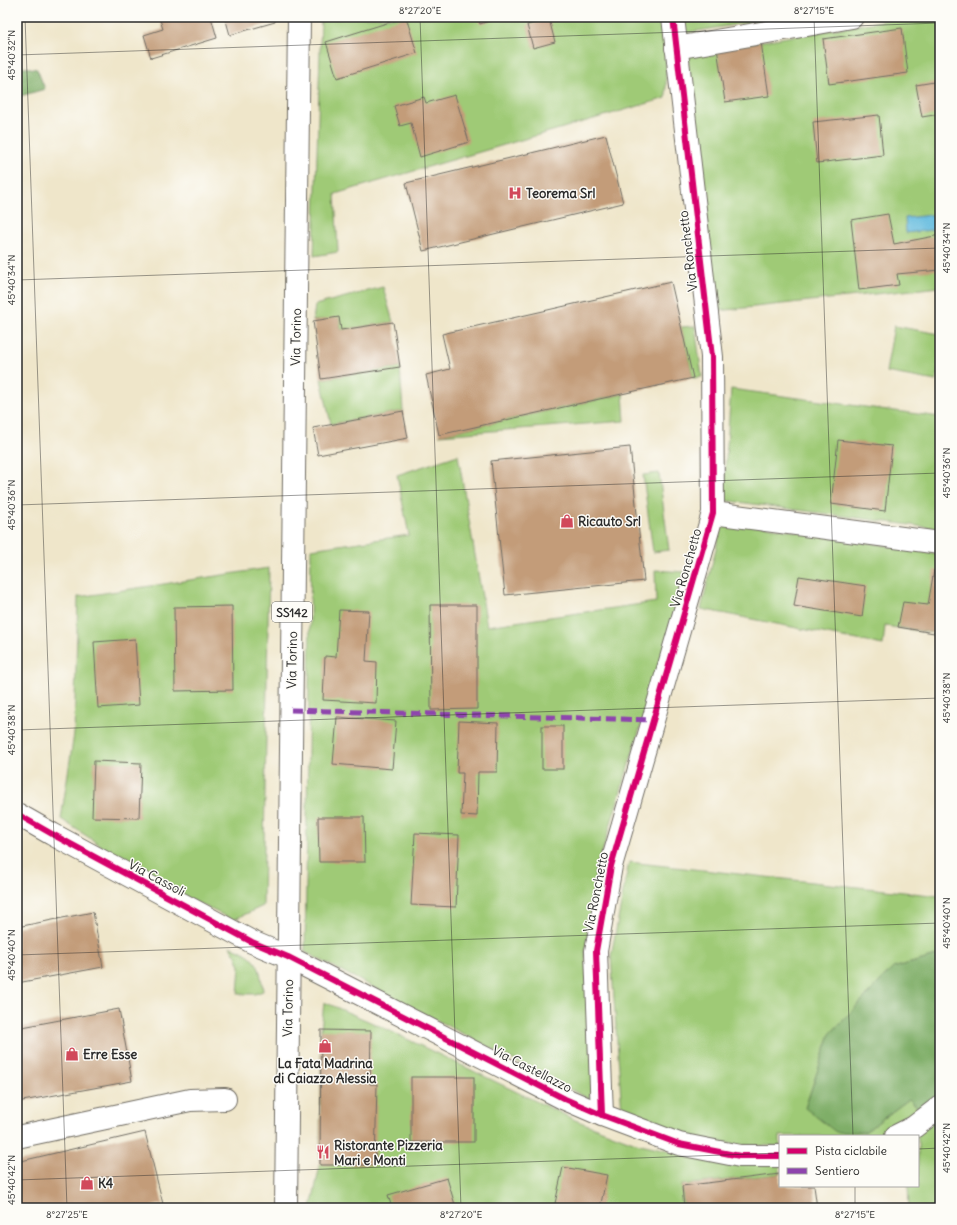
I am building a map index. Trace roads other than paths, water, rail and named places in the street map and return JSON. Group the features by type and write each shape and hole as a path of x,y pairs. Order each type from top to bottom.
{"street":[{"name":"Via Torino","path":"286,1208 299,17"},
{"name":"Via Ronchetto","path":"602,1115 596,951 611,866 713,512 712,357 673,17"},
{"path":"676,48 852,17"},
{"path":"713,512 940,543"},
{"name":"Via Cassoli","path":"17,814 252,942 288,957"},
{"name":"Via Castellazzo","path":"288,957 565,1099 602,1115 678,1144 740,1156 779,1156"},
{"path":"17,1137 190,1100 225,1099"},
{"path":"898,1135 914,1127 940,1107"}],"water":[{"path":"940,214 940,229 906,233 905,218"}],"place":[{"name":"Teorema Srl","path":"515,193"},
{"name":"Ricauto Srl","path":"567,521"},
{"name":"La Fata Madrina di Caiazzo Alessia","path":"325,1046"},
{"name":"Erre Esse","path":"72,1054"},
{"name":"Ristorante Pizzeria Mari e Monti","path":"323,1152"},
{"name":"K4","path":"87,1183"}]}
